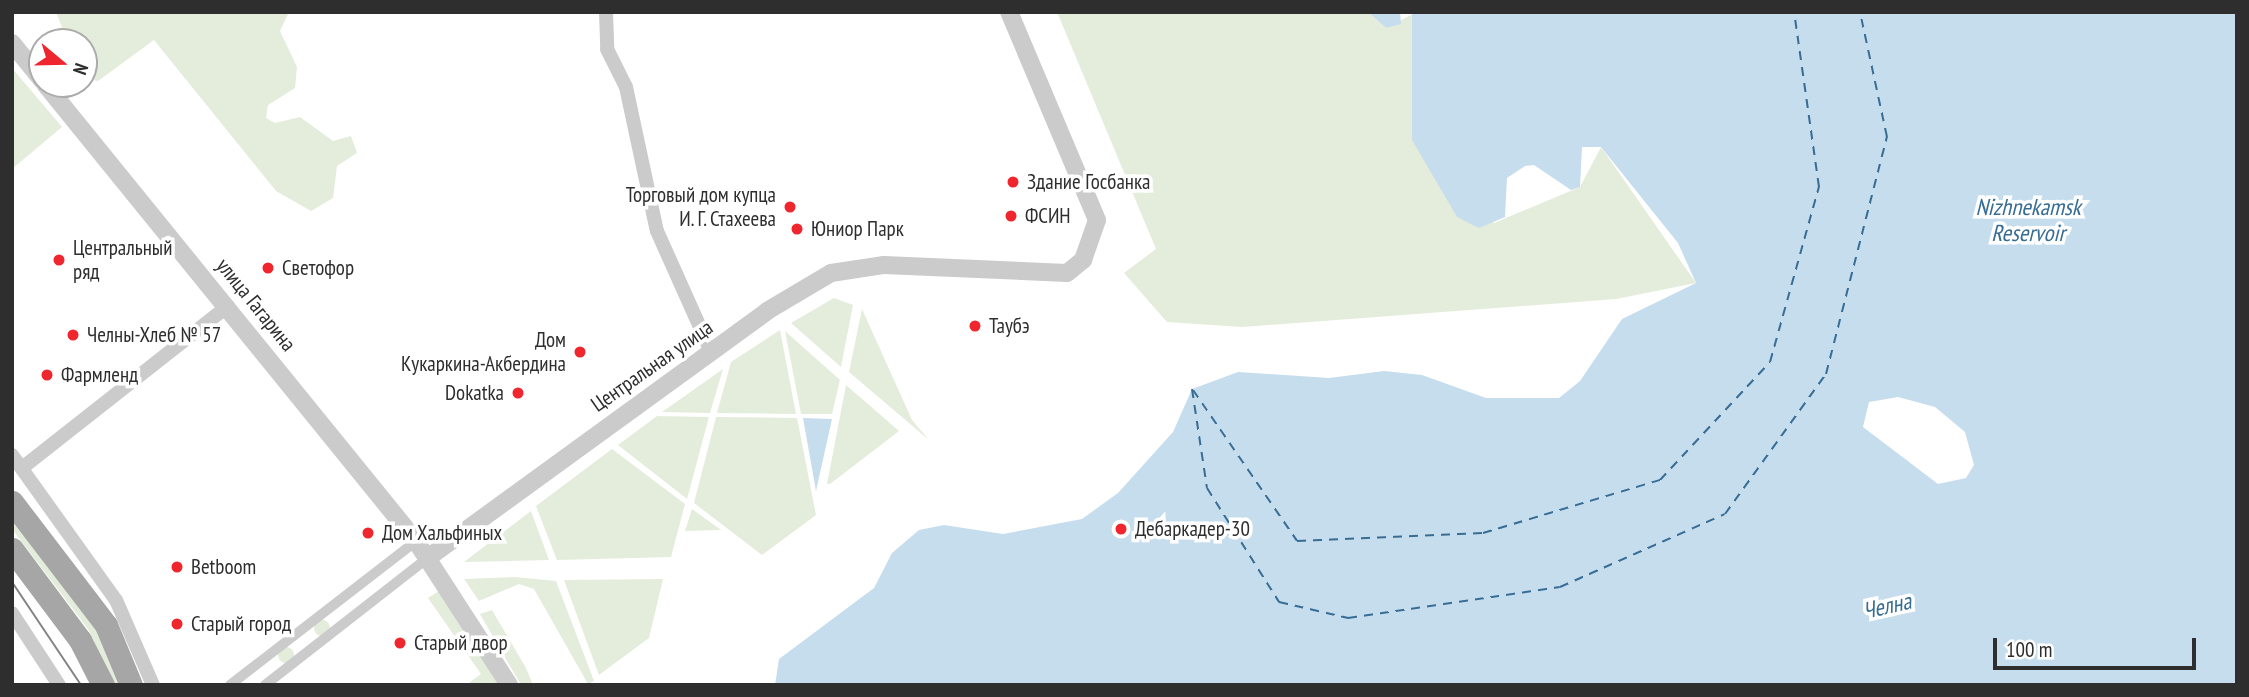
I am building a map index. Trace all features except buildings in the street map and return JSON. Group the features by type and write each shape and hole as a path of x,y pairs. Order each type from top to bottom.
{"main road":[{"path":"12,502 106,625 131,685"},
{"path":"12,549 80,640 103,685"}],"street":[{"path":"606,12 607,49 626,87 657,231 711,352"},
{"name":"Центральная улица","path":"266,684 429,557 711,352 836,271 884,265 1067,273 1083,260 1097,220 1009,12"},
{"name":"улица Гагарина","path":"12,43 28,62"},
{"name":"улица Гагарина","path":"57,98 429,557 509,685"},
{"path":"22,468 228,306"},
{"path":"12,455 116,600 153,685"},
{"path":"230,685 416,541"},
{"path":"377,571 390,588"},
{"path":"340,600 352,617"},
{"path":"328,609 341,626"},
{"path":"12,613 59,685"},
{"path":"304,628 316,645"},
{"path":"291,638 304,655"},
{"path":"135,645 142,685"},
{"path":"267,656 280,673"},
{"path":"254,667 266,684"}],"green space":[{"path":"56,12 289,12 280,31 297,67 295,88 268,105 266,118 275,123 300,117 333,141 351,136 357,153 337,166 333,198 311,211 276,191 154,40 98,81 98,28 62,28"},
{"path":"1057,12 1368,12 1386,28 1413,14 1412,140 1494,223 1580,187 1601,147 1696,283 1616,299 1242,327 1167,322 1124,273 1156,249"},
{"path":"12,68 28,87 28,98 37,98 62,127 12,169"},
{"path":"834,298 853,305 841,367 791,323"},
{"path":"862,309 912,420 929,440 849,372"},
{"path":"780,330 796,414 717,413 731,362"},
{"path":"785,331 840,380 832,414 801,414"},
{"path":"723,369 710,413 662,412"},
{"path":"846,385 899,431 827,484"},
{"path":"657,416 709,417 687,499 618,445"},
{"path":"716,417 797,418 816,515 762,555 694,503"},
{"path":"612,449 685,504 671,557 557,560 536,506"},
{"path":"692,509 721,530 685,531"},
{"path":"531,511 549,560 464,562"},
{"path":"12,517 95,626 121,685 114,685 88,629 12,529"},
{"path":"515,577 556,581 594,681 588,684 534,589 519,584 479,601 464,579"},
{"path":"663,579 649,638 599,675 564,580"},
{"path":"439,591 480,649 498,685 466,685 481,674 428,598"},
{"path":"492,610 533,685 521,685 480,614"},
{"path":"319,620 325,620 330,628 328,634 319,636 314,631 314,625"},
{"path":"286,647 292,649 292,661 286,663 280,661 278,655 280,649"}],"water":[{"path":"1368,12 1400,12 1401,24 1386,28"},
{"path":"1412,12 2237,12 2237,685 775,685 779,659 874,588 892,553 919,530 944,525 1003,534 1082,519 1118,493 1173,432 1192,389 1238,372 1329,378 1384,371 1422,375 1486,398 1559,398 1580,381 1622,319 1696,283 1678,243 1601,147 1582,147 1580,187 1571,190 1534,165 1525,166 1507,178 1505,217 1479,228 1457,217 1412,140","holes":["1898,397 1935,407 1965,432 1974,465 1966,478 1938,484 1863,427 1869,402"]},
{"path":"803,418 832,419 816,491"}],"ferry route":[{"path":"1193,390 1297,541 1483,533 1660,480 1770,362 1819,187 1794,12"},
{"path":"1192,389 1207,488 1279,602 1348,618 1560,587 1725,514 1826,374 1887,137 1860,12"}],"tram line":[{"path":"12,582 81,685"}],"place":[{"name":"Здание Госбанка","path":"1013,182"},
{"name":"Торговый дом купца И. Г. Стахеева","path":"790,207"},
{"name":"ФСИН","path":"1011,216"},
{"name":"Юниор Парк","path":"797,229"},
{"name":"Центральный ряд","path":"59,260"},
{"name":"Светофор","path":"268,268"},
{"name":"Таубэ","path":"975,326"},
{"name":"Челны-Хлеб № 57","path":"73,335"},
{"name":"Дом Кукаркина-Акбердина","path":"580,352"},
{"name":"Фармленд","path":"47,375"},
{"name":"Dokatka","path":"518,393"},
{"name":"Дебаркадер-30","path":"1121,529"},
{"name":"Дом Хальфиных","path":"368,533"},
{"name":"Betboom","path":"177,567"},
{"name":"Старый город","path":"177,624"},
{"name":"Старый двор","path":"400,643"}],"water label":[{"name":"Nizhnekamsk Reservoir","path":"2028,220"},
{"name":"Челна","path":"1887,606"}]}
